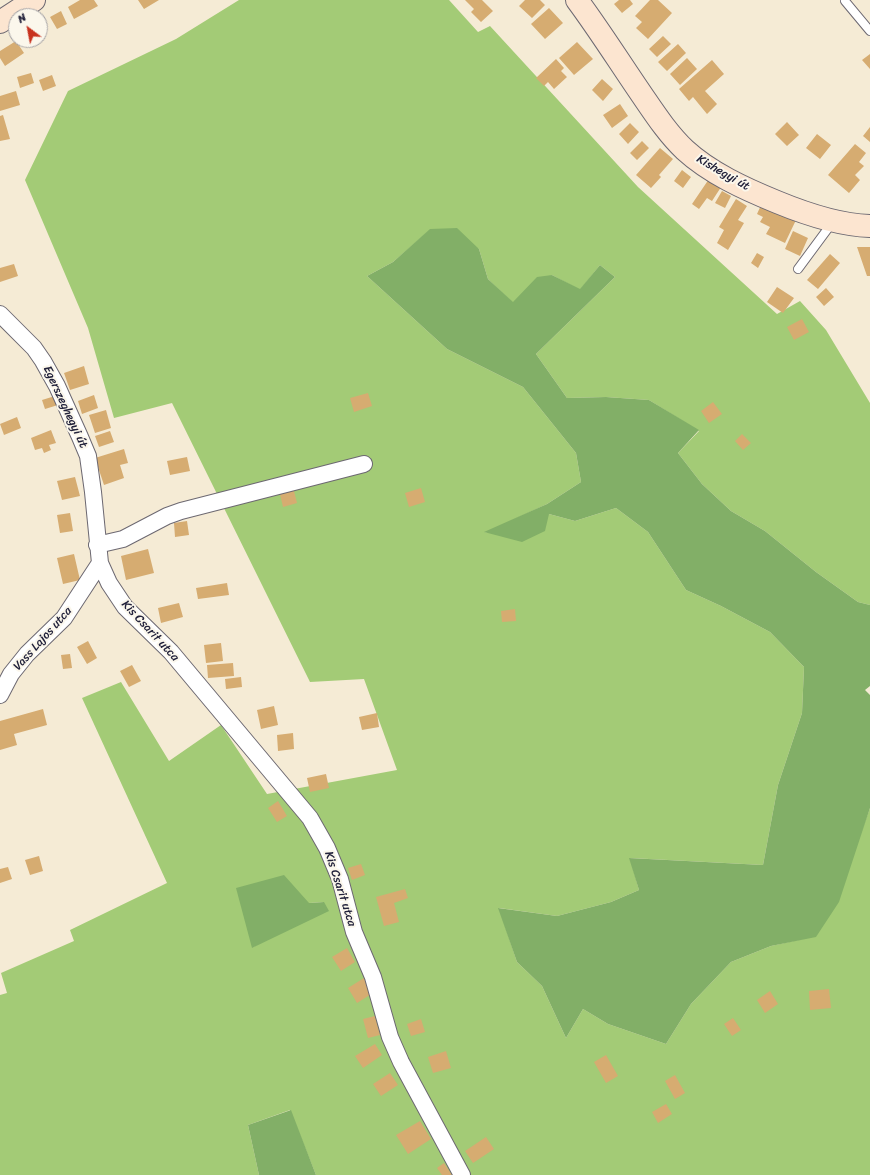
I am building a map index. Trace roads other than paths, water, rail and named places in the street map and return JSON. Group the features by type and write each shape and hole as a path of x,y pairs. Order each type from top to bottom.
{"street":[{"path":"0,22 34,0"},
{"name":"Kishegyi út","path":"576,0 653,110 684,149 710,168 746,188 802,212 843,224 870,226"},
{"name":"Egerszeghegyi út","path":"0,314 34,348 43,361 57,386 88,456 100,563"},
{"path":"97,545 123,539 167,516 181,511 364,464"},
{"name":"Vass Lajos utca","path":"0,695 11,674 27,654 64,618 100,563"},
{"name":"Kis Csarit utca","path":"100,563 125,607 171,652 310,818 319,832 340,879 354,932 373,977 390,1037 401,1062 462,1175"}],"lane":[{"path":"845,1 870,31"},
{"path":"798,269 833,221"}]}
